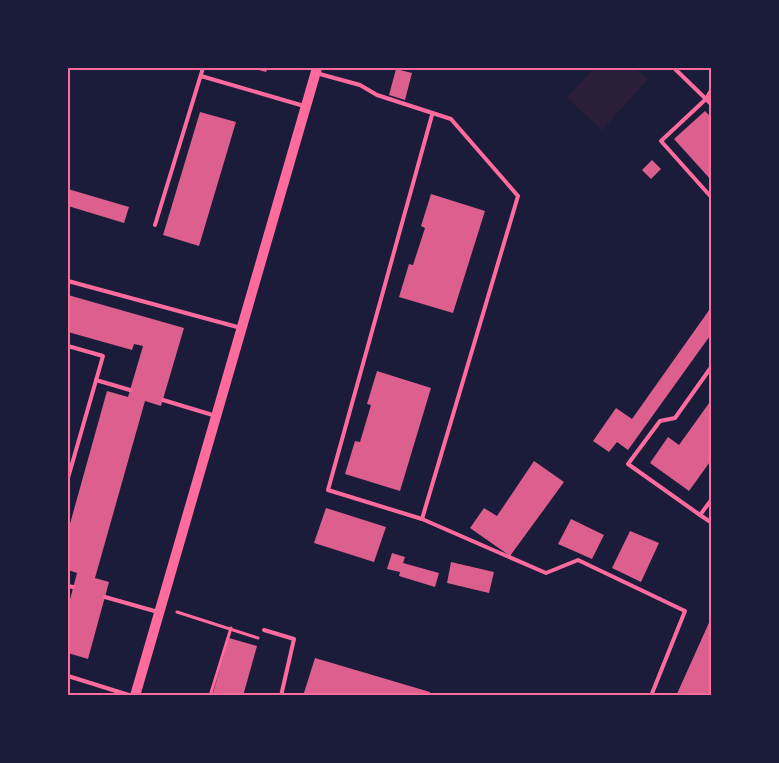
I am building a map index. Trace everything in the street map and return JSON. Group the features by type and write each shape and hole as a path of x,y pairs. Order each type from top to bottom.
{"main road":[{"path":"134,696 217,416 316,70"}],"lane":[{"path":"155,225 203,68"},
{"path":"674,68 706,99 661,142 712,198"},
{"path":"316,70 360,85 376,95 432,115 451,119 518,196 422,519"},
{"path":"201,76 306,107"},
{"path":"712,89 706,99 712,105"},
{"path":"432,115 328,490 422,519 546,573 578,560 685,611 651,696"},
{"path":"68,281 242,328"},
{"path":"68,346 103,356 68,478"},
{"path":"712,366 675,418 660,421 628,464 712,523"},
{"path":"96,380 130,390"},
{"path":"163,400 217,416"},
{"path":"700,515 712,499"},
{"path":"68,586 73,587"},
{"path":"105,597 159,613"},
{"path":"264,630 294,639 281,696"},
{"path":"68,676 134,696"}],"path":[{"path":"177,612 231,628 265,641"},
{"path":"210,696 231,628"}],"shaded area":[{"path":"594,68 635,68 648,79 602,130 567,98"}],"building":[{"path":"251,68 268,68 266,72"},
{"path":"396,69 412,73 405,100 389,95"},
{"path":"705,111 712,118 712,181 674,139"},
{"path":"200,112 236,122 199,246 163,235"},
{"path":"652,160 661,169 651,179 642,170"},
{"path":"68,189 129,207 124,223 68,206"},
{"path":"431,194 485,211 453,313 399,297 409,264 413,265 425,228 421,226"},
{"path":"68,295 184,328 161,406 145,401 95,578 109,582 88,659 68,653 68,607 77,573 68,570 68,531 107,391 128,397 143,346 134,344 132,350 68,332"},
{"path":"712,306 712,333 628,450 617,442 609,452 593,441 616,408 632,419"},
{"path":"377,371 431,388 400,491 345,474 355,441 360,442 371,405 367,404"},
{"path":"712,399 712,459 689,491 650,463 668,437 679,445"},
{"path":"534,461 564,482 510,556 470,528 484,508 497,516"},
{"path":"326,508 386,527 374,562 314,543"},
{"path":"571,519 604,535 592,559 558,544"},
{"path":"630,531 659,543 641,582 612,568"},
{"path":"392,553 405,557 403,563 439,573 435,587 399,576 400,572 387,569"},
{"path":"451,562 494,572 489,593 447,583"},
{"path":"712,616 712,696 676,696"},
{"path":"229,638 257,646 243,696 212,696"},
{"path":"315,658 430,692 429,696 303,696"}]}
